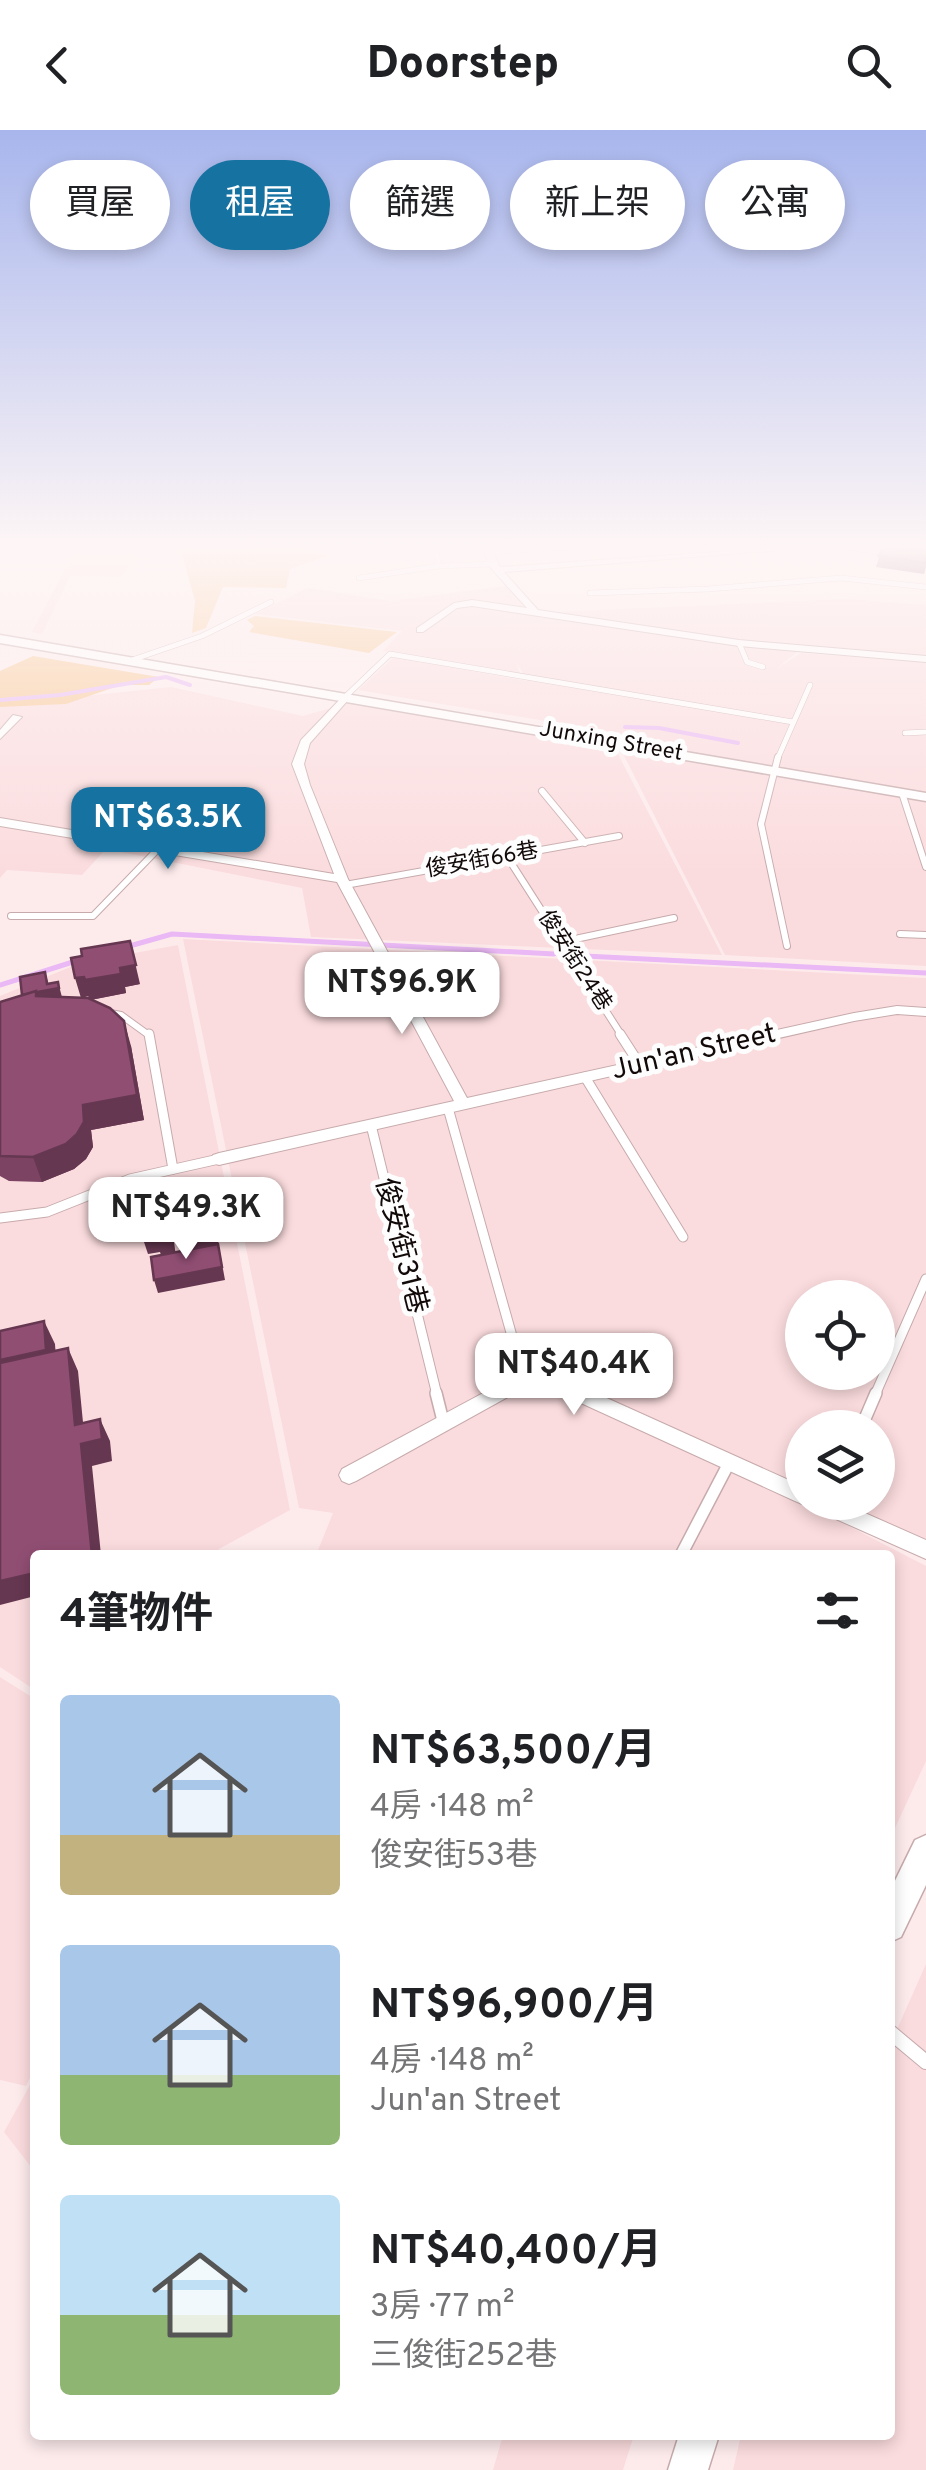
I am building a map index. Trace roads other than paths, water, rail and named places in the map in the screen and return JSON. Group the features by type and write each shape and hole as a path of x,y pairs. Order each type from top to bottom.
{"street":[{"name":"Junxing Street","path":"101,656 926,798"},
{"path":"893,656 926,659"},
{"path":"345,697 306,742 298,764 344,882 456,1106"},
{"path":"0,736 16,717"},
{"path":"0,822 344,882"},
{"name":"Jun'an Street","path":"219,1159 854,1017 897,1010 926,1012"},
{"path":"349,1475 524,1379 562,1386 785,1487"},
{"path":"860,1520 926,1550"},
{"path":"895,1915 926,1850"},
{"path":"688,2470 697,2440"}],"lane":[{"path":"129,661 143,656"},
{"path":"345,697 388,656"},
{"path":"403,656 793,722"},
{"path":"745,656 747,662 763,667"},
{"path":"787,946 762,824 773,770 810,685"},
{"path":"905,733 926,732"},
{"path":"542,790 585,843"},
{"path":"902,793 926,868"},
{"name":"俊安街66巷","path":"344,882 508,858 619,836"},
{"path":"11,916 93,916 158,848"},
{"name":"俊安街24巷","path":"508,858 640,1065"},
{"path":"561,942 674,918"},
{"path":"900,934 926,935"},
{"path":"90,1011 121,1015 149,1033 173,1168"},
{"path":"585,1077 684,1237"},
{"path":"456,1106 524,1379"},
{"name":"俊安街31巷","path":"371,1125 444,1425"},
{"path":"0,1218 48,1212 130,1179 219,1159"},
{"path":"870,1410 926,1279"},
{"path":"684,1550 730,1462"},
{"path":"895,2036 926,2062"}],"waterway":[{"path":"0,700 60,695 166,677 190,685"},
{"path":"625,727 659,728 738,743"},
{"path":"126,947 172,934 554,954"},
{"path":"585,956 926,973"},
{"path":"0,985 79,960"}]}
